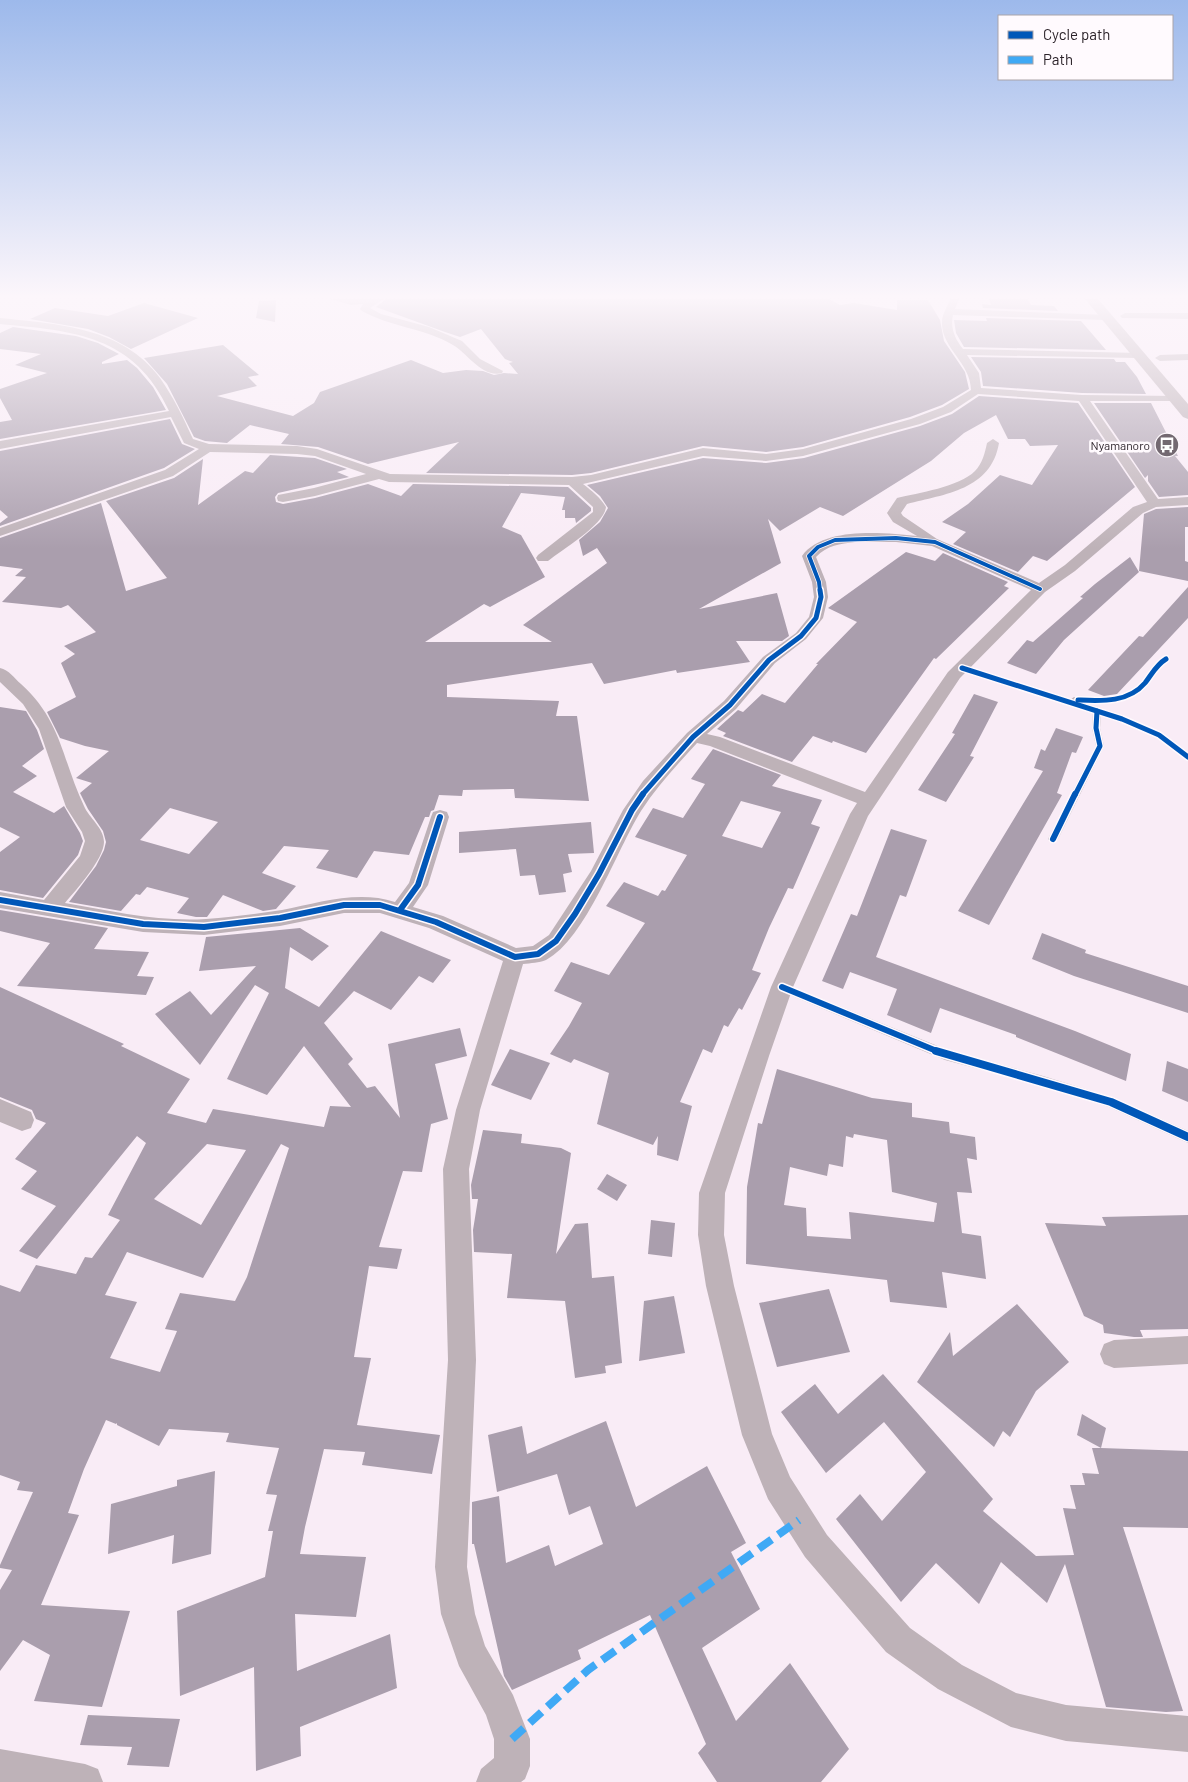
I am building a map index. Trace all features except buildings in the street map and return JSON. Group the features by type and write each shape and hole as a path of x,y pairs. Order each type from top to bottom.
{"main road":[{"path":"1159,382 1188,414"}],"street":[{"path":"156,382 176,413 188,441 208,448 297,450 316,453 378,475 408,479 459,478 572,481 591,479 703,452 721,452 765,458 802,453 940,414 956,406 976,391 1082,398 1173,398"},
{"path":"976,382 976,391"},
{"path":"1082,398 1154,503"},
{"path":"0,445 176,413"},
{"path":"993,443 991,454 980,474 954,488 902,501 894,512 898,519 935,542 1040,589"},
{"path":"0,532 169,473 208,448"},
{"path":"282,498 315,492 378,475"},
{"path":"543,558 600,513 600,507 593,498 572,481"},
{"path":"1188,500 1154,503 1138,510 1070,568 1040,589 954,675 868,800 859,814 782,987 712,1193 711,1236 720,1286 757,1435 778,1488 816,1546 898,1640 950,1677 1011,1709 1066,1723 1188,1734"},
{"path":"0,900 143,924 204,928 280,918 344,905 380,905 436,922 515,957 538,954 556,941 599,874 632,810 648,785 693,737 730,705 769,660 800,636 816,618 821,597 819,582 809,556 818,547 835,540 872,537 935,542"},
{"path":"0,672 32,705 43,722 55,744 69,793 76,810 95,838 94,848 49,908"},
{"path":"693,737 714,741 868,800"},
{"path":"400,910 418,885 440,817"},
{"path":"505,1777 512,1739 500,1707 471,1654 458,1614 451,1567 462,1360 456,1169 468,1110 515,957"},
{"path":"0,1110 22,1120"},
{"path":"1114,1354 1188,1350"},
{"path":"0,1767 85,1782"}],"lane":[{"path":"1064,700 1115,701 1124,698 1143,685 1159,663 1166,659"},
{"path":"962,668 1146,728 1159,735 1188,757"},
{"path":"1053,839 1071,806 1089,762 1100,746 1096,728 1097,711"},
{"path":"782,987 950,1056 1043,1081 1111,1102 1188,1137"}],"marked path":[{"path":"512,1739 588,1670 799,1520"}],"cycle path":[{"path":"0,900 143,924 204,927 280,918 344,905 380,905 436,922 515,957 538,954 556,941 575,914 599,874 632,810 649,785 693,737 730,705 769,660 801,636 816,618 821,597 819,582 809,556 818,547 835,540 855,538 896,538 935,542 1040,589"},
{"path":"1078,700 1114,700 1130,695 1138,690 1162,661 1166,659"},
{"path":"962,668 1122,719 1159,735 1188,757"},
{"path":"1053,839 1087,768 1100,746 1096,728 1097,711"},
{"path":"400,910 418,885 440,817"},
{"path":"782,987 949,1056 1043,1081 1111,1102 1188,1137"}],"place":[{"name":"Nyamanoro","path":"1167,445"}]}
